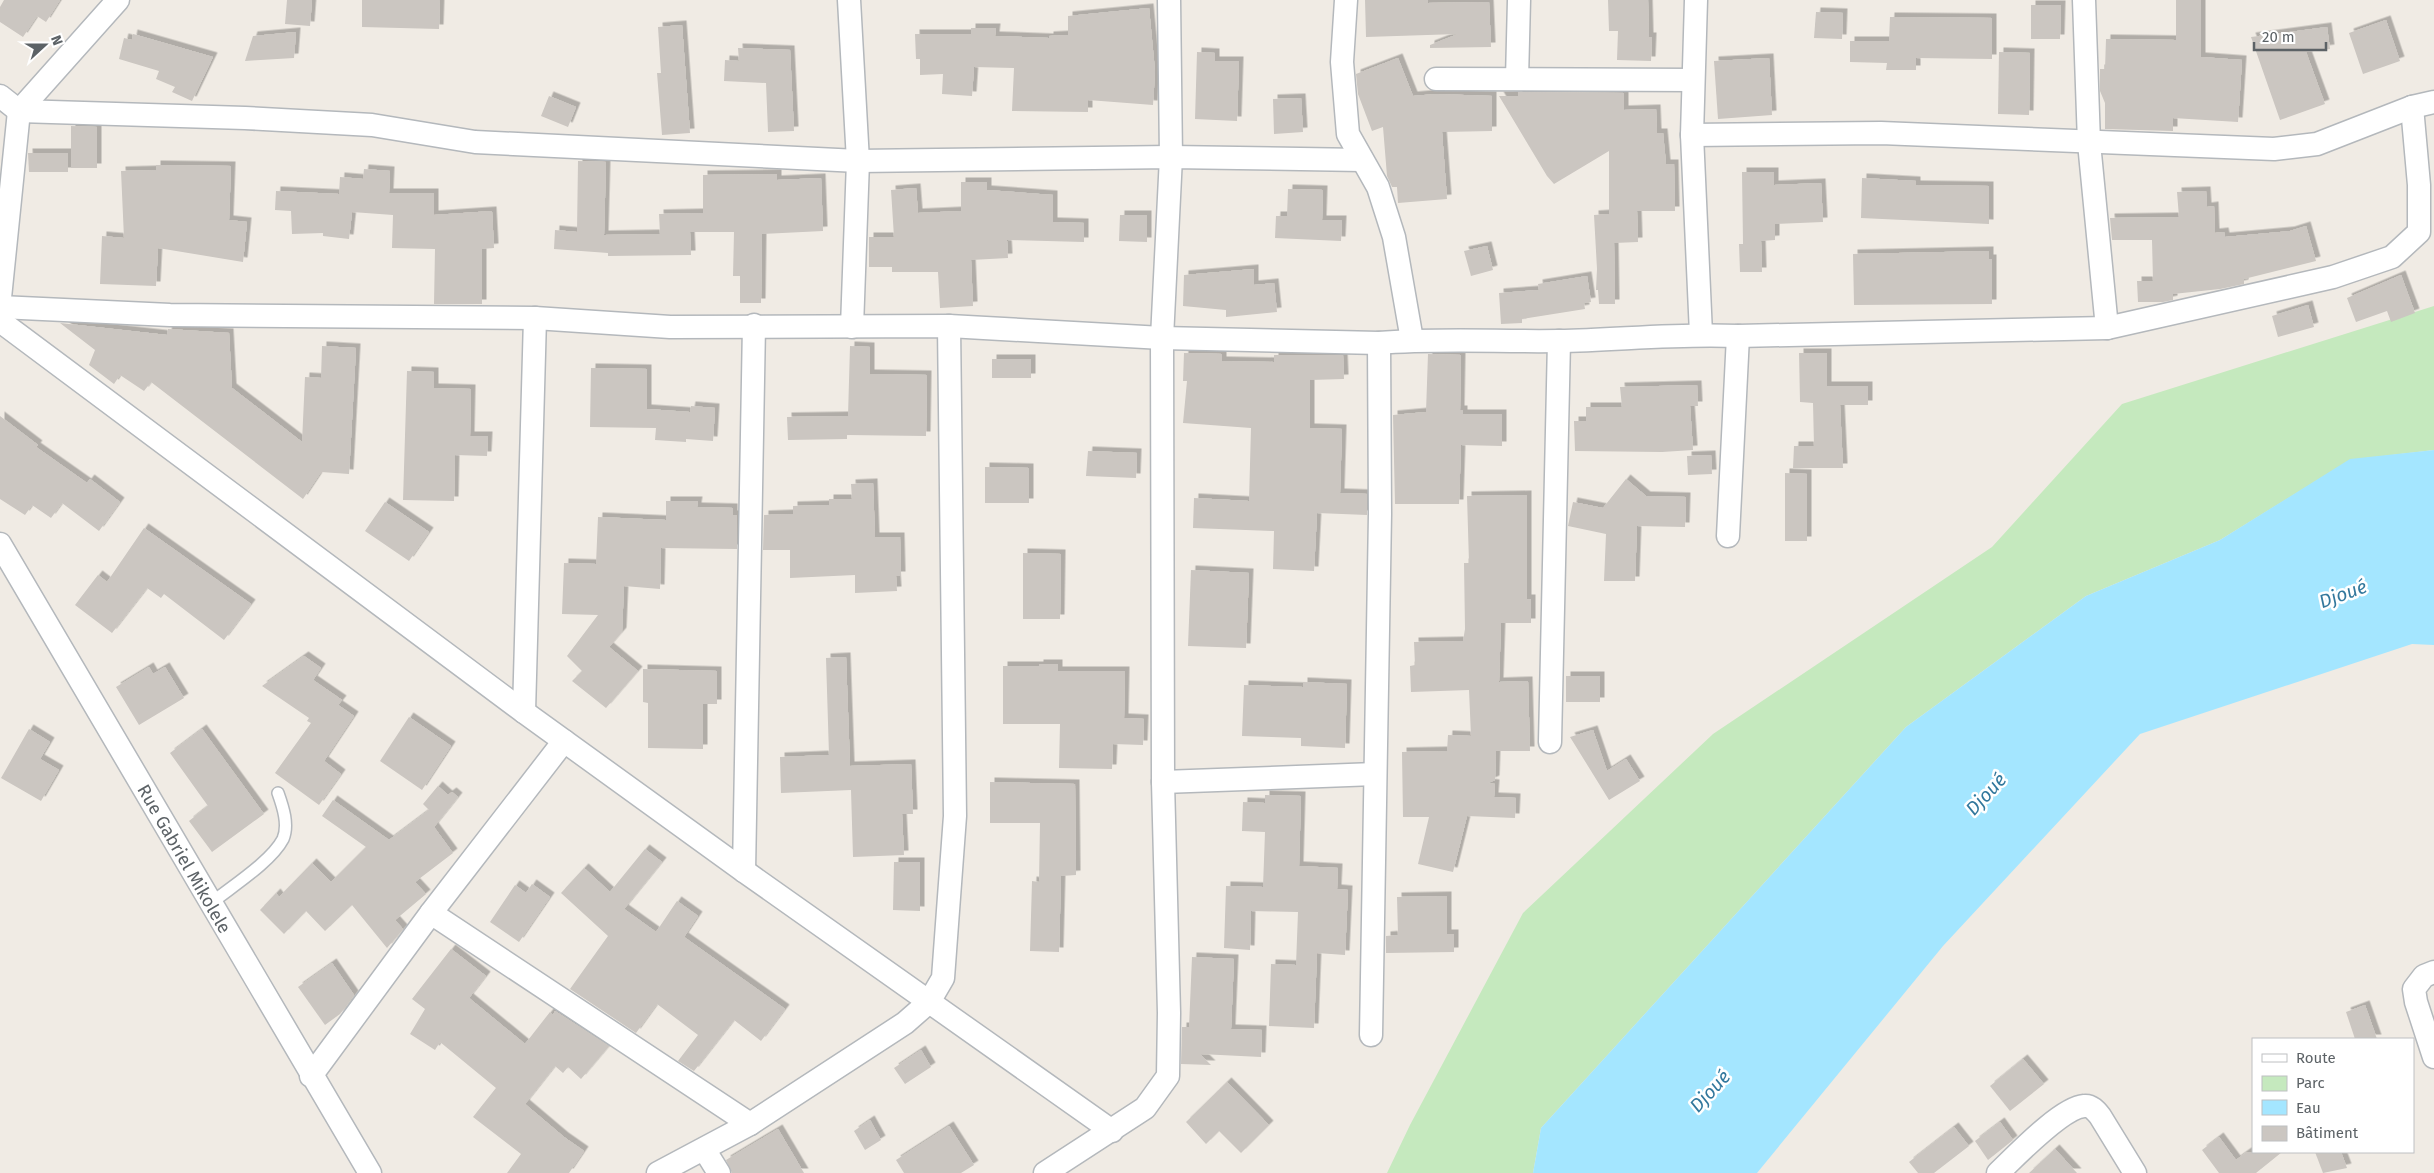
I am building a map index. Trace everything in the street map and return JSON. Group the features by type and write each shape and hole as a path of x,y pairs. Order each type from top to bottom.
{"street":[{"path":"0,298 19,111 118,0"},
{"path":"849,0 858,161 852,327"},
{"path":"1046,1173 1146,1108 1168,1076 1170,1013 1162,782 1162,338 1171,157 1169,0"},
{"path":"1346,0 1342,62 1344,107 1348,134 1378,187 1394,237 1412,340"},
{"path":"1517,79 1519,0"},
{"path":"1696,0 1692,136 1700,334"},
{"path":"2084,0 2089,143 2108,328"},
{"path":"1436,79 1693,80"},
{"path":"0,96 19,111 246,118 362,125 475,142 858,161 1171,157 1362,160"},
{"path":"1692,136 1881,133 2089,143 2274,149 2317,144 2412,108 2434,102"},
{"path":"0,307 170,315 535,318 670,327 949,326 1162,338 1379,342 1412,340 1559,341 1700,334 1738,336 2108,328 2333,277 2392,257 2419,232 2419,185 2412,108"},
{"path":"524,712 535,318"},
{"path":"0,321 524,712 744,871 1112,1131"},
{"path":"744,871 754,326"},
{"path":"658,1173 750,1124 905,1023 929,1002 943,978 955,816 949,326"},
{"path":"1728,536 1738,336"},
{"path":"1550,742 1559,341"},
{"path":"1371,1035 1380,514 1379,342"},
{"name":"Rue Gabriel Mikolele","path":"0,544 311,1076 370,1173"},
{"path":"311,1076 431,913 564,741"},
{"path":"1162,782 1375,774"},
{"path":"431,913 750,1124"},
{"path":"2434,972 2424,976 2414,988 2416,1002 2434,1057"},
{"path":"1998,1173 2069,1110 2086,1106 2094,1109 2100,1116 2135,1173"},
{"path":"704,1149 719,1173"}],"lane":[{"path":"210,904 268,856 283,838 285,814 278,793"}],"green space":[{"path":"2434,306 2434,450 2350,460 2220,540 2086,596 1906,727 1541,1128 1533,1173 1387,1173 1410,1125 1523,913 1713,734 1992,547 2122,404"}],"water":[{"name":"Djoué","path":"2434,450 2434,645 2412,644 2140,734 1943,946 1757,1173 1533,1173 1541,1128 1906,727 2086,596 2220,540 2350,459"}],"building":[{"path":"4,0 60,0 46,22 37,16 23,37 0,22 0,7"},
{"path":"287,0 312,0 310,26 285,24"},
{"path":"362,0 440,0 439,29 362,27"},
{"path":"1365,0 1428,0 1428,3 1489,2 1491,47 1430,48 1430,45 1458,34 1366,37"},
{"path":"1608,0 1648,0 1649,37 1652,37 1651,61 1617,60 1618,31 1609,31"},
{"path":"2176,0 2201,0 2201,57 2242,60 2238,122 2173,118 2173,131 2105,129 2105,103 2100,91 2100,69 2105,69 2106,39 2176,40"},
{"path":"2031,5 2061,5 2060,39 2031,39"},
{"path":"1149,8 1155,71 1153,105 1088,100 1088,112 1012,111 1014,68 974,67 972,96 942,94 943,74 920,75 920,59 916,59 915,34 971,34 971,28 996,28 995,36 1049,38 1049,36 1068,35 1068,16"},
{"path":"1816,12 1843,13 1842,39 1814,38"},
{"path":"1890,17 1992,18 1992,59 1916,58 1916,70 1886,70 1887,63 1850,62 1850,41 1889,41"},
{"path":"2386,20 2400,61 2363,74 2349,33"},
{"path":"682,25 690,133 662,135 657,73 661,73 658,27"},
{"path":"2327,27 2330,49 2306,52 2325,104 2280,120 2251,37"},
{"path":"296,32 294,58 245,61 253,36"},
{"path":"133,34 213,57 192,101 172,92 175,87 156,79 159,71 119,59 124,38 132,40"},
{"path":"738,48 790,50 794,131 768,132 766,83 724,81 725,60 739,61"},
{"path":"1197,52 1215,53 1215,61 1239,61 1237,121 1195,119"},
{"path":"1999,52 2030,53 2029,115 1998,114"},
{"path":"1398,58 1413,96 1436,94 1492,96 1492,131 1442,132 1447,199 1398,203 1397,187 1392,187 1387,176 1383,127 1372,131 1358,94 1356,74"},
{"path":"1769,58 1772,115 1718,119 1714,61"},
{"path":"1518,92 1624,93 1624,110 1656,109 1657,133 1663,133 1666,164 1674,164 1675,211 1637,211 1638,242 1614,243 1615,304 1599,304 1598,290 1596,290 1597,269 1594,215 1609,214 1609,151 1554,184 1547,176 1499,96 1518,96"},
{"path":"549,96 576,107 568,127 541,116"},
{"path":"1301,98 1303,132 1274,134 1273,99"},
{"path":"71,126 97,127 97,168 71,168"},
{"path":"28,153 68,153 68,172 29,172"},
{"path":"578,161 606,162 604,235 660,234 659,214 703,213 703,175 777,174 777,180 821,178 823,231 762,234 761,303 740,303 740,276 733,276 734,232 690,232 691,255 608,256 608,253 554,249 555,230 577,232"},
{"path":"156,165 231,166 229,220 247,222 243,262 158,248 156,286 100,284 102,236 124,238 121,171 156,170"},
{"path":"364,169 390,171 389,193 434,193 434,215 492,211 494,248 482,249 482,304 434,304 435,249 392,248 393,215 352,212 349,239 323,236 323,233 292,234 291,211 275,210 276,191 339,194 340,177 363,179"},
{"path":"1742,172 1774,172 1774,185 1821,183 1823,222 1775,224 1775,240 1761,241 1762,272 1740,272 1739,244 1743,244"},
{"path":"1862,178 1916,181 1916,185 1989,186 1989,224 1861,218"},
{"path":"961,182 987,182 987,190 1053,195 1053,222 1084,223 1084,242 1007,240 1008,258 971,260 973,306 940,308 938,272 892,272 892,267 869,267 869,237 894,237 891,190 916,188 918,213 961,211"},
{"path":"1288,189 1323,190 1322,220 1342,220 1341,241 1275,238 1276,216 1287,216"},
{"path":"2206,191 2207,207 2214,206 2215,233 2224,232 2225,237 2290,231 2306,226 2316,261 2244,279 2244,284 2220,289 2173,294 2173,300 2163,302 2138,302 2137,281 2153,281 2152,240 2112,240 2110,218 2179,217 2177,192"},
{"path":"1120,215 1147,215 1147,242 1119,241"},
{"path":"1487,246 1493,270 1471,276 1464,251"},
{"path":"1989,251 1989,259 1992,259 1992,304 1854,305 1853,254"},
{"path":"1254,269 1254,285 1274,283 1277,312 1226,317 1226,310 1183,306 1184,275"},
{"path":"2401,275 2415,313 2391,322 2387,311 2356,322 2347,298"},
{"path":"1587,276 1591,302 1584,303 1585,309 1522,319 1522,323 1501,324 1499,293 1539,290 1538,284"},
{"path":"2308,305 2314,327 2278,337 2272,316"},
{"path":"60,323 167,335 168,329 229,333 232,388 302,442 305,377 321,378 322,346 356,348 349,474 321,472 303,499 151,382 144,391 120,375 114,384 89,365 95,350"},
{"path":"850,346 870,347 870,374 927,375 926,436 847,435 847,439 788,440 787,417 848,416"},
{"path":"1184,353 1222,354 1222,361 1274,362 1274,355 1343,355 1344,379 1310,380 1310,428 1342,429 1340,493 1367,494 1367,515 1317,513 1314,571 1273,569 1274,531 1193,528 1194,498 1249,501 1251,428 1183,423 1187,381 1183,381"},
{"path":"1799,353 1827,353 1827,386 1868,386 1868,405 1840,405 1843,468 1793,468 1794,446 1814,446 1813,403 1800,402"},
{"path":"1428,354 1461,355 1460,410 1463,410 1463,414 1502,414 1502,446 1461,445 1459,504 1395,504 1393,415 1426,412"},
{"path":"992,359 1031,359 1031,378 992,378"},
{"path":"591,368 647,369 647,409 690,412 691,406 715,408 713,441 686,439 686,442 655,440 656,428 590,427"},
{"path":"407,371 434,372 434,388 471,389 470,436 488,436 487,456 455,455 454,501 403,500"},
{"path":"1697,385 1698,406 1690,406 1693,450 1662,452 1575,451 1574,421 1586,421 1586,407 1622,407 1620,387"},
{"path":"0,416 38,445 36,447 87,483 90,479 120,502 99,531 62,503 51,518 32,505 25,515 0,499"},
{"path":"1088,451 1137,453 1136,478 1086,476"},
{"path":"1711,455 1712,474 1688,475 1687,456"},
{"path":"985,467 1029,468 1029,503 985,503"},
{"path":"1785,473 1807,474 1807,541 1785,541"},
{"path":"1626,479 1646,496 1686,497 1685,527 1637,526 1635,581 1604,581 1606,534 1568,526 1573,502 1603,508"},
{"path":"873,483 875,537 900,537 901,576 896,576 897,591 855,593 855,575 790,578 790,550 763,550 764,515 793,514 793,506 829,505 829,499 852,499 851,484"},
{"path":"1527,495 1527,599 1531,599 1531,623 1501,623 1499,682 1528,681 1530,751 1496,751 1495,780 1488,783 1495,784 1494,797 1516,798 1515,818 1467,816 1453,872 1418,864 1429,817 1403,817 1402,752 1447,751 1448,735 1471,736 1469,690 1411,692 1410,666 1415,665 1414,642 1463,641 1465,629 1464,563 1469,563 1467,496"},
{"path":"666,501 698,501 697,507 733,508 733,515 737,515 737,549 661,548 660,589 624,586 622,632 609,647 638,671 606,708 572,681 582,671 567,656 598,615 562,614 564,563 596,564 598,517 666,520"},
{"path":"385,502 429,532 409,561 365,531"},
{"path":"144,528 251,604 224,640 164,594 161,598 147,588 112,633 75,605 98,575 107,582"},
{"path":"1023,553 1061,554 1060,619 1023,619"},
{"path":"1191,570 1249,573 1246,648 1188,646"},
{"path":"304,656 321,668 313,680 342,700 338,705 354,716 324,761 341,774 319,805 275,773 311,723 307,721 309,718 262,686"},
{"path":"846,657 850,766 911,764 913,814 902,814 904,855 853,857 851,790 781,793 780,757 829,755 826,658"},
{"path":"1039,664 1058,664 1058,671 1125,671 1124,718 1144,719 1143,745 1113,744 1112,769 1059,768 1060,724 1003,724 1003,666 1039,666"},
{"path":"149,667 153,674 165,667 184,698 139,725 116,687"},
{"path":"643,669 717,671 717,704 703,704 703,749 648,748 648,703 643,702"},
{"path":"1566,676 1600,676 1600,702 1566,702"},
{"path":"1303,682 1347,684 1345,748 1301,746 1301,738 1242,736 1244,685 1303,687"},
{"path":"409,717 451,746 422,790 380,761"},
{"path":"29,729 50,742 40,759 59,770 41,801 1,778"},
{"path":"202,729 264,814 212,852 189,821 208,806 170,753"},
{"path":"1593,730 1607,771 1626,759 1640,781 1609,800 1570,737"},
{"path":"990,782 1075,784 1076,875 1061,876 1059,952 1030,951 1032,881 1039,882 1040,823 990,823"},
{"path":"438,786 448,795 452,792 458,797 434,827 453,853 415,882 426,894 395,920 403,929 387,948 352,905 325,931 306,911 284,934 260,910 276,893 279,897 312,863 331,882 366,847 322,816 333,800 389,840 429,810 423,804"},
{"path":"1265,795 1301,796 1299,866 1338,868 1337,889 1348,890 1345,955 1317,953 1314,1028 1269,1026 1271,964 1296,965 1298,912 1251,911 1250,950 1224,948 1226,886 1263,887 1265,832 1242,831 1243,802 1265,803"},
{"path":"645,849 662,862 624,909 656,932 677,901 698,916 684,937 785,1009 761,1041 734,1020 694,1071 678,1061 698,1035 657,1004 636,1033 570,989 608,936 561,893 584,868 610,892"},
{"path":"894,862 920,862 920,911 893,910"},
{"path":"532,884 550,897 519,942 490,922 515,885 526,893"},
{"path":"1447,896 1447,934 1454,934 1454,952 1386,953 1386,936 1398,935 1397,897"},
{"path":"451,949 486,976 469,998 525,1044 550,1012 553,1015 555,1011 609,1046 581,1079 568,1067 563,1073 555,1066 525,1104 564,1137 584,1151 569,1173 507,1173 521,1154 473,1117 496,1088 440,1042 435,1050 410,1034 425,1009 412,999"},
{"path":"1192,957 1234,959 1231,1029 1262,1030 1261,1057 1200,1054 1211,1065 1181,1064 1182,1027 1189,1027"},
{"path":"332,963 354,995 340,1014 325,1025 298,987"},
{"path":"2365,1005 2377,1038 2355,1038 2346,1012"},
{"path":"921,1050 931,1067 905,1084 894,1068"},
{"path":"2023,1059 2044,1084 2010,1111 1990,1086"},
{"path":"1227,1082 1269,1125 1241,1153 1219,1131 1206,1144 1186,1122"},
{"path":"870,1120 881,1140 865,1150 854,1131"},
{"path":"2000,1122 2013,1140 1988,1160 1975,1141"},
{"path":"949,1126 974,1165 961,1173 904,1173 896,1160"},
{"path":"1954,1127 1969,1146 1934,1173 1918,1173 1909,1162"},
{"path":"778,1129 804,1173 732,1173 726,1160"},
{"path":"2219,1137 2236,1160 2247,1152 2281,1153 2256,1173 2219,1173 2202,1150"},
{"path":"2055,1149 2077,1173 2029,1173"},
{"path":"2315,1153 2341,1153 2347,1168 2323,1173"}]}
